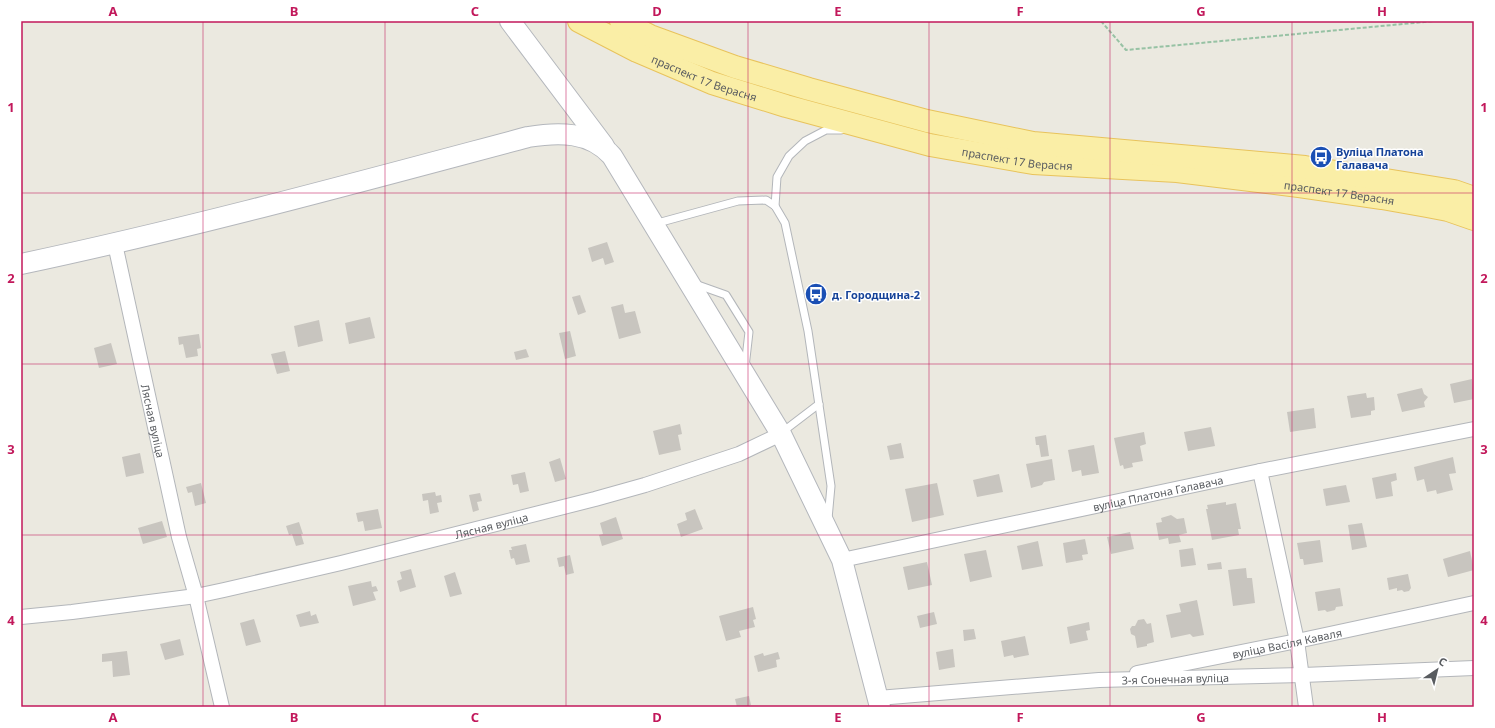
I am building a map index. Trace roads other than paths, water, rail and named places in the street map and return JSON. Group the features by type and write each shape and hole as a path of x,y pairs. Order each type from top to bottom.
{"main road":[{"name":"праспект 17 Верасня","path":"579,21 637,51 712,83 786,106 930,145 1033,163 1177,171 1291,185 1427,206 1448,210 1474,219"},
{"name":"праспект 17 Верасня","path":"621,21 650,36 735,67 794,85 927,121 1025,141 1305,167 1454,191 1474,198"}],"street":[{"path":"510,21 616,162 781,434 842,560 879,702"},
{"path":"21,264 115,244 528,137 557,133 572,134 588,139 606,150"},
{"name":"Лясная вуліца","path":"115,244 179,537 196,596 222,707"},
{"name":"вуліца Платона Галавача","path":"842,560 1260,471 1474,429"},
{"name":"Лясная вуліца","path":"21,617 196,596 263,582 595,499 645,485 740,454 781,434"},
{"path":"1260,471 1297,641 1303,676 1306,707"},
{"name":"вуліца Васіля Каваля","path":"1099,680 1297,641 1474,603"},
{"name":"3-я Сонечная вуліца","path":"879,702 1099,680 1303,676 1474,668"}],"lane":[{"path":"775,206 777,177 789,156 805,141 826,130 869,129"},
{"path":"654,224 738,201 766,200 775,206 785,223 808,331 831,486 827,529"},
{"path":"781,434 819,404"}],"place":[{"name":"Вуліца Платона Галавача","path":"1321,157"},
{"name":"д. Городщина-2","path":"816,294"}]}
